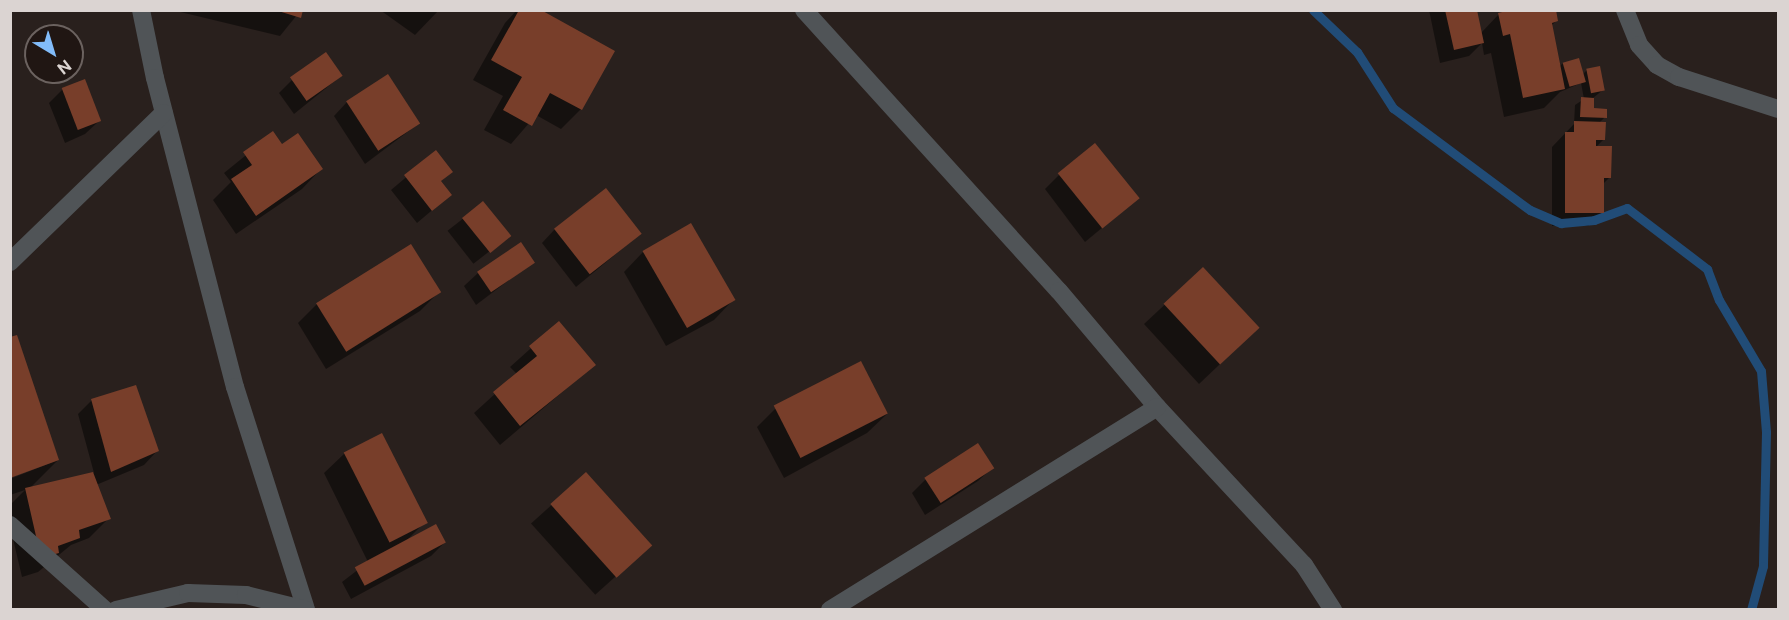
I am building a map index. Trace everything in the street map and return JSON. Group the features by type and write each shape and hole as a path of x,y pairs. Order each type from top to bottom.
{"street":[{"path":"141,10 164,113 235,387 305,608"},
{"path":"804,10 1059,291 1157,407 1304,565 1333,609"},
{"path":"1625,10 1639,45 1658,65 1679,77 1779,109"},
{"path":"10,262 164,113"},
{"path":"830,609 1157,407"},
{"path":"10,525 105,609"},
{"path":"116,609 188,593 246,594 305,608"}],"building":[{"path":"275,10 303,10 301,18"},
{"path":"519,10 541,10 615,51 582,110 550,93 532,126 503,110 522,77 491,60"},
{"path":"1445,10 1477,10 1484,43 1454,50"},
{"path":"1511,10 1556,10 1558,21 1552,23 1565,89 1523,98 1510,34 1503,36 1498,13"},
{"path":"326,52 343,76 307,101 290,77"},
{"path":"1579,58 1586,82 1570,87 1563,63"},
{"path":"1600,66 1605,91 1591,93 1586,69"},
{"path":"388,74 420,123 378,151 346,101"},
{"path":"85,79 101,121 78,130 62,88 72,84 84,84"},
{"path":"1581,97 1594,98 1594,108 1607,109 1607,118 1580,117"},
{"path":"1574,121 1606,122 1605,140 1596,140 1596,146 1612,146 1611,178 1604,178 1604,213 1565,213 1565,132 1574,132"},
{"path":"273,131 282,144 298,133 323,169 256,216 231,179 252,165 243,152"},
{"path":"1095,143 1140,198 1102,228 1058,173"},
{"path":"436,150 453,172 441,181 452,195 432,211 404,175"},
{"path":"606,188 642,234 590,274 554,229"},
{"path":"483,201 511,236 490,253 462,218"},
{"path":"691,223 736,300 687,328 643,251"},
{"path":"521,242 535,263 491,292 477,272"},
{"path":"411,244 441,292 346,352 316,303"},
{"path":"1203,267 1260,328 1220,365 1164,304"},
{"path":"559,321 596,365 520,426 493,392 537,356 529,346"},
{"path":"17,335 59,460 10,478 10,337"},
{"path":"861,361 888,414 800,458 774,405"},
{"path":"136,385 159,451 111,472 91,399"},
{"path":"382,433 428,523 390,543 344,453"},
{"path":"978,443 994,468 941,503 924,478"},
{"path":"93,472 111,519 79,530 80,538 58,546 59,553 41,558 25,488"},
{"path":"586,472 652,546 617,578 550,504"},
{"path":"436,524 446,543 365,586 355,567"}],"waterway":[{"path":"1313,10 1357,52 1393,108 1530,210 1561,223 1594,220 1627,208 1707,269 1719,300 1761,371 1766,432 1763,566 1751,610"}]}
